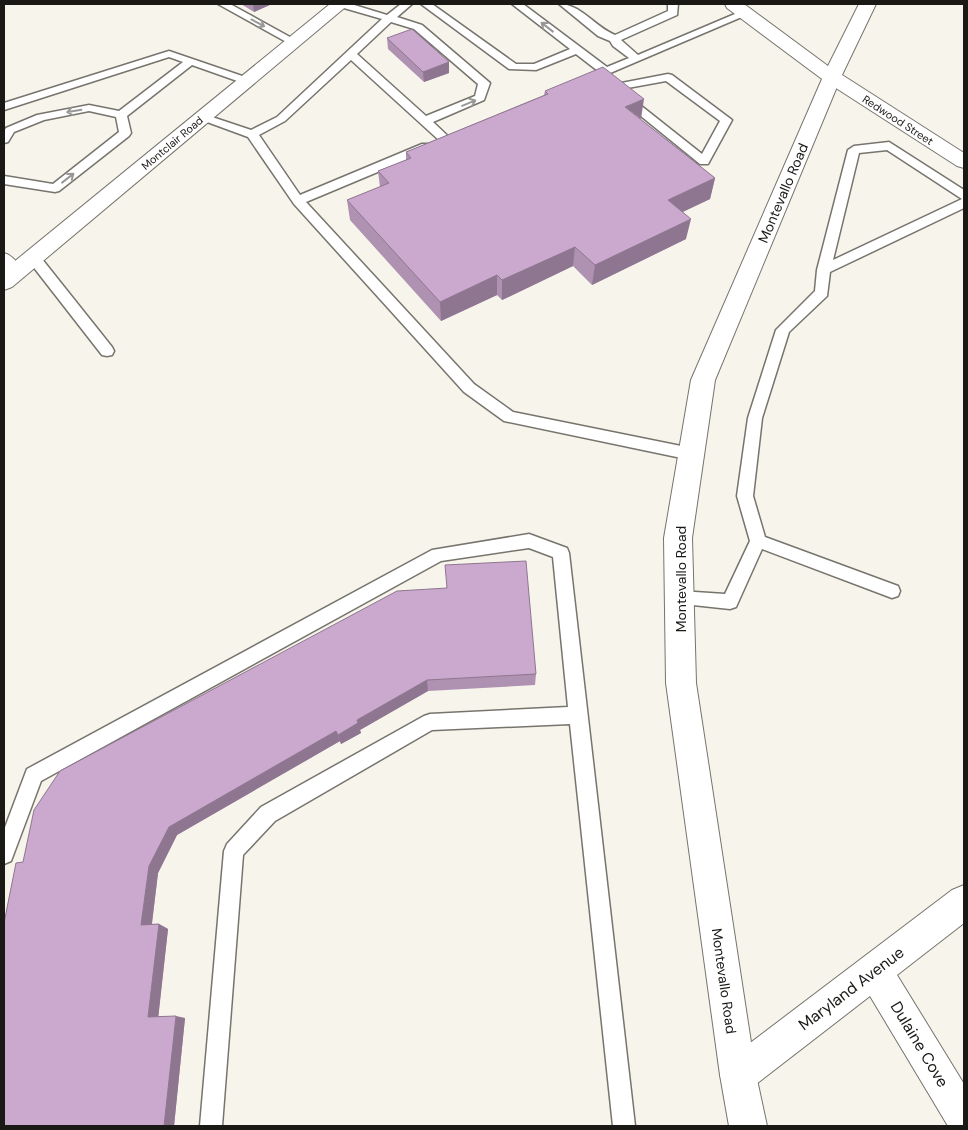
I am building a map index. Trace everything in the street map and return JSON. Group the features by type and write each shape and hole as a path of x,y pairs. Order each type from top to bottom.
{"main road":[{"name":"Montclair Road","path":"7,272 33,256 340,4"},
{"name":"Montevallo Road","path":"748,1126 738,1075 681,683 678,538 703,380 832,77 867,4"},
{"name":"Redwood Street","path":"739,9 804,58 964,162"},
{"name":"Maryland Avenue","path":"738,1075 964,902"},
{"name":"Dulaine Cove","path":"875,971 964,1118"}],"lane":[{"path":"223,4 294,42"},
{"path":"340,4 418,26 484,83 480,98 424,121"},
{"path":"252,134 280,119 388,19 407,4"},
{"path":"426,4 513,67 536,67 577,50"},
{"path":"517,4 577,50 601,74 611,88 704,161 726,120 668,77 611,88"},
{"path":"564,4 602,34 615,39 618,44 637,59"},
{"path":"615,39 674,13 673,4"},
{"path":"578,84 637,59 739,9"},
{"path":"4,107 169,54 247,81"},
{"path":"351,54 424,121 449,137"},
{"path":"122,115 191,61"},
{"path":"4,139 10,130 41,117 89,108 122,115"},
{"path":"4,177 34,186 55,188 125,133 122,115"},
{"path":"203,117 252,134 298,200 469,388 509,417 692,454"},
{"path":"298,200 449,137"},
{"path":"680,598 730,602 758,541 744,496 755,418 783,330 822,293 824,270 854,150 888,146 964,196"},
{"path":"824,270 964,204"},
{"path":"33,256 107,351"},
{"path":"4,854 34,775 438,554 529,541 561,553 624,1126"},
{"path":"758,541 892,591"},
{"path":"211,1126 234,850 268,814 430,722 578,715"}],"building":[{"path":"412,29 449,62 423,72 387,38"},
{"path":"603,67 644,99 625,107 715,178 668,200 691,219 595,265 575,247 502,280 497,275 440,302 347,200 389,183 378,171 411,158 406,152 548,94 545,91"},
{"path":"526,561 536,674 427,680 357,720 358,723 338,735 336,731 169,827 149,866 141,925 159,924 148,1017 176,1016 164,1126 4,1126 4,923 16,863 23,862 34,810 60,771 397,591 447,588 445,565"}]}
